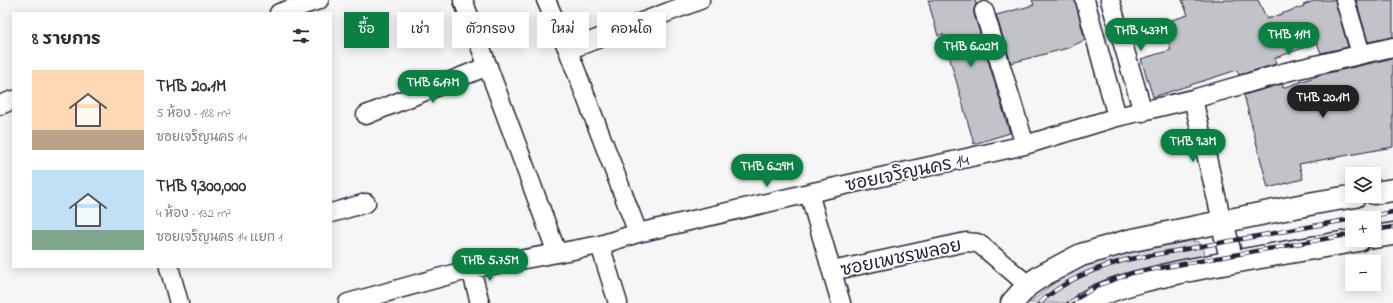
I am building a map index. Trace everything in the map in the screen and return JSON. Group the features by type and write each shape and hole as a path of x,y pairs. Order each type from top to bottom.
{"main road":[{"path":"1381,192 1393,190"},
{"path":"1012,303 1028,285 1043,275 1081,255 1128,241 1222,221 1345,198"},
{"path":"1222,221 1232,262"},
{"path":"1381,237 1393,234"},
{"path":"1086,303 1116,288 1143,281 1232,262 1345,243"}],"street":[{"path":"282,12 319,0"},
{"path":"463,0 557,252"},
{"path":"546,0 568,50 638,233"},
{"path":"568,50 700,0"},
{"path":"1085,0 1117,117"},
{"path":"1110,0 1143,112"},
{"path":"1345,0 1361,54"},
{"path":"984,11 1024,145"},
{"name":"ซอยเจริญนคร 14","path":"348,303 471,269 600,245 638,233 1024,145 1117,117 1193,99 1286,72 1393,47"},
{"path":"366,115 488,66"},
{"path":"1193,99 1222,221"},
{"path":"0,105 12,100"},
{"name":"ซอยเพชรพลอย","path":"809,193 841,303"},
{"path":"332,213 366,203"},
{"name":"ซอยเพชรพลอย","path":"832,271 966,242 982,246 1028,285"},
{"path":"600,245 618,303"},
{"path":"169,268 179,303"},
{"path":"471,269 480,303"}],"shaded area":[{"path":"1190,241 1199,242 1204,250 1205,256 1203,259 1075,303 1029,303 1058,280 1091,260"}],"building":[{"path":"928,0 975,0 976,4 974,14 1010,133 974,144 943,34 938,36"},
{"path":"1032,0 1075,0 1085,40 1068,48 1011,63 996,15 1034,5"},
{"path":"1182,0 1258,0 1267,19 1317,0 1335,0 1348,47 1321,53 1317,43 1275,58 1276,64 1239,75 1237,70 1153,97 1141,59 1171,50 1162,23 1188,15"},
{"path":"1356,0 1393,0 1393,37 1368,42"},
{"path":"1393,58 1393,147 1299,164 1303,179 1268,188 1244,95 1282,84 1283,88 1320,75"}],"railway":[{"path":"1381,214 1393,212"},
{"path":"1040,303 1059,288 1080,276 1125,260 1345,220"},
{"path":"1381,229 1393,227"},
{"path":"1069,303 1099,285 1132,273 1345,235"}]}
